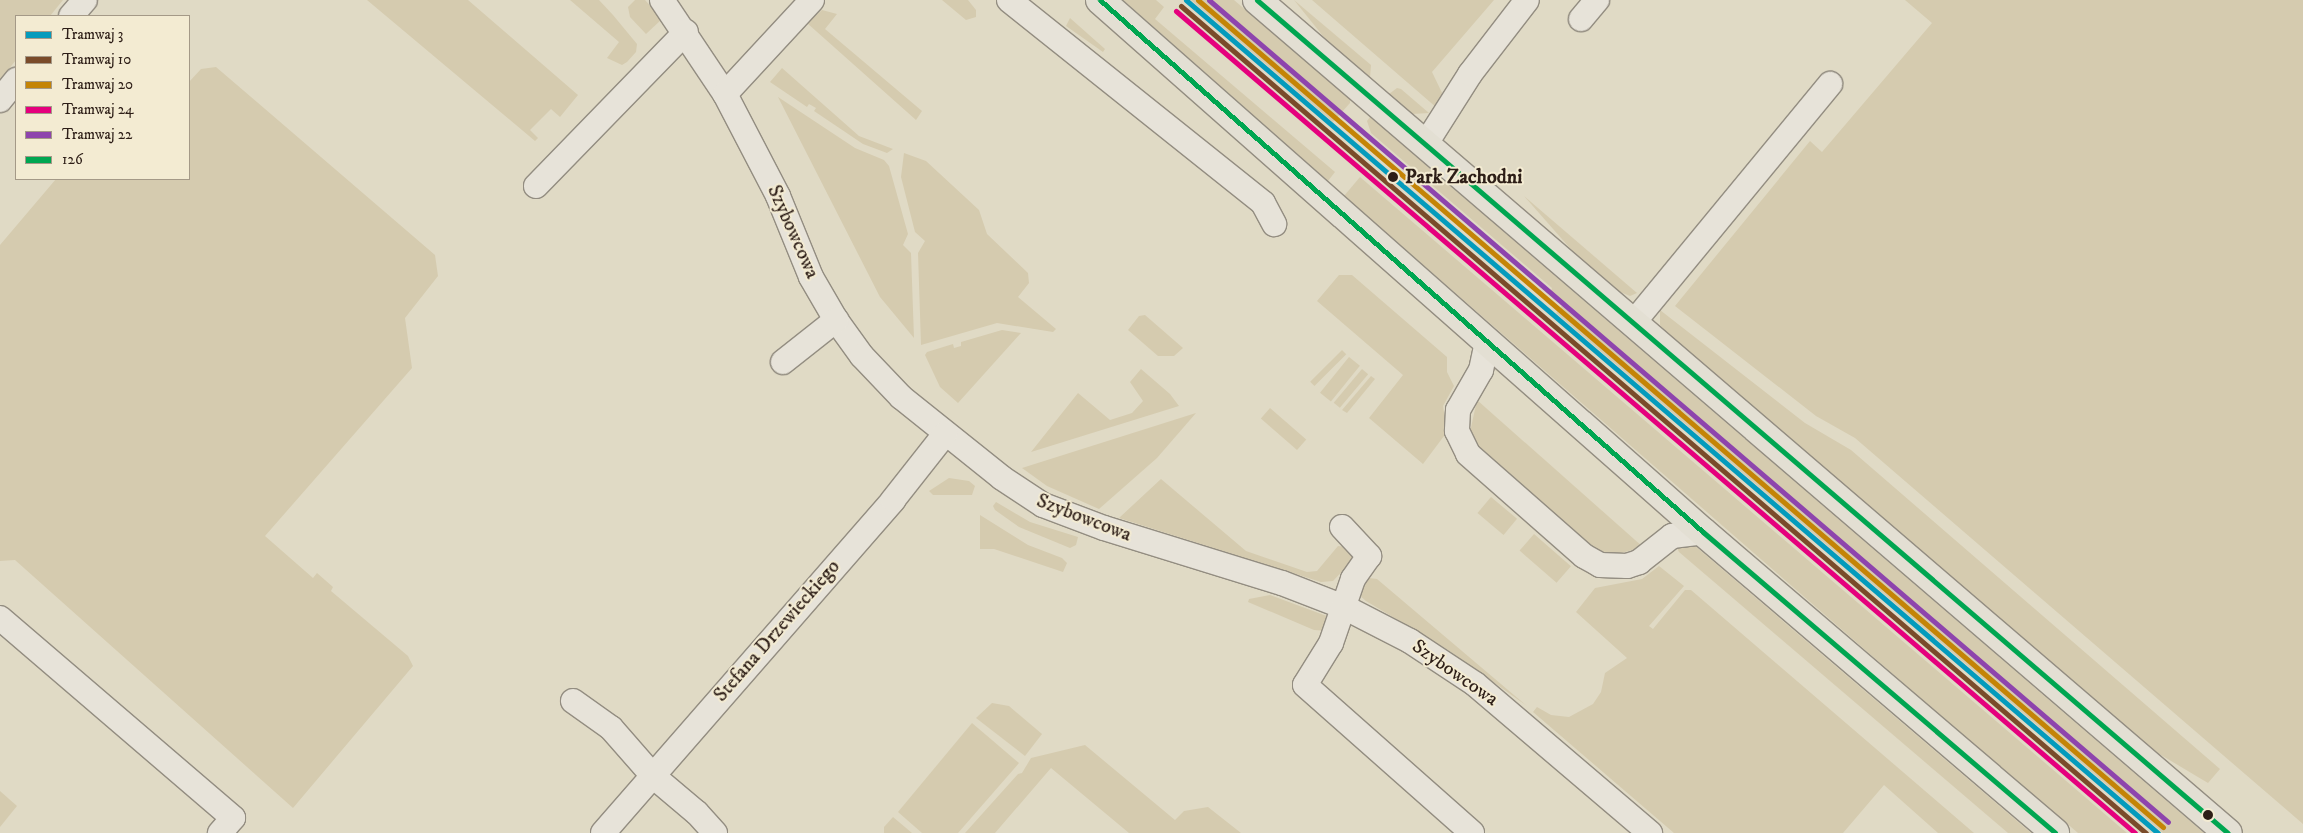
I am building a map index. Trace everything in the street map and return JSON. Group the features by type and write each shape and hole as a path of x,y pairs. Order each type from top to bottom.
{"main road":[{"path":"1100,0 1703,532 2055,833"},
{"path":"1257,0 2228,833"}],"street":[{"path":"72,15 86,0"},
{"path":"726,94 812,0"},
{"path":"1009,0 1264,203 1274,224"},
{"path":"1425,145 1470,74 1527,0"},
{"path":"1581,19 1598,0"},
{"path":"536,186 676,11"},
{"name":"Szybowcowa","path":"676,11 726,94 778,196 812,277 836,320 862,356 886,382 945,434 1022,493 1043,505 1104,528 1282,583 1344,607 1410,641 1475,684 1650,833"},
{"path":"0,100 15,81"},
{"path":"1633,322 1830,84"},
{"path":"783,362 836,320"},
{"path":"1487,342 1481,370 1458,410 1457,431 1468,454 1584,556 1600,565 1627,566 1639,562 1672,536 1703,532"},
{"name":"Stefana Drzewieckiego","path":"606,831 893,500 945,434"},
{"path":"1342,527 1369,556 1353,579 1327,650 1305,685 1472,833"},
{"path":"0,618 233,818 220,833"},
{"path":"573,701 611,728 653,776 697,813 715,833"}],"shaded area":[{"path":"0,0 63,0 51,15 15,15 15,61 0,80"},
{"path":"367,0 468,0 578,95 560,117 551,109 530,130 538,138 535,141"},
{"path":"570,0 599,0 613,15 637,44 636,52 627,62 622,65 607,58 619,42"},
{"path":"635,0 645,0 662,19 646,34 630,17 628,7"},
{"path":"942,0 968,0 976,10 976,17 966,20"},
{"path":"1123,0 1156,0 1164,7 1155,19 1335,172 1328,181"},
{"path":"1191,0 1234,0 1350,99 1350,103 1333,122"},
{"path":"1294,0 1371,65 1370,78 1331,46"},
{"name":"Park Zachodni","path":"1312,0 1494,0 1432,72 1444,97 1437,108"},
{"path":"1905,0 2303,0 2303,824 1855,438 1816,416 1675,306 1810,141 1822,152 1932,23"},
{"path":"822,10 837,14 825,29 922,111 916,120 807,23"},
{"path":"1070,18 1105,49 1103,52 1066,26"},
{"path":"216,67 435,255 438,276 405,318 412,368 265,536 313,578 317,573 333,587 331,591 408,656 413,666 293,808 15,560 0,561 0,245 55,180 190,180 190,81 201,69"},
{"path":"782,68 859,136 893,149 887,153 863,144 814,111 816,108 809,104 807,107 770,82"},
{"path":"1397,88 1401,89 1429,113 1412,114 1389,94"},
{"path":"778,97 855,148 884,160 889,166 908,234 903,245 911,253 914,338 880,297"},
{"path":"1370,117 2204,833 2163,833 1556,313 1564,303 1551,291 1552,288 1371,133 1367,121"},
{"path":"904,153 926,161 979,210 987,234 1028,273 1029,283 1018,297 1056,329 1053,332 997,323 921,345 918,253 925,241 915,232 901,177"},
{"path":"1360,177 2127,833 2078,833 1344,196"},
{"path":"1524,196 1637,293 1630,296 1620,292 1576,255"},
{"path":"1339,275 1352,275 1447,357 1447,372 1454,386 1443,406 1447,432 1423,464 1369,418 1403,375 1317,301"},
{"path":"1660,310 1805,423 1851,450 2220,769 2208,783 2156,752 1666,332 1660,325"},
{"path":"1145,315 1183,348 1174,356 1158,356 1128,330 1139,316"},
{"path":"1002,330 1021,333 958,403 940,387 925,355 927,352 953,344 954,348 961,346 961,342"},
{"path":"1342,350 1346,354 1314,386 1310,382"},
{"path":"1349,357 1360,366 1331,402 1320,393"},
{"path":"1141,369 1170,394 1179,406 1031,452 1078,393 1110,420 1132,413 1143,401 1130,382"},
{"path":"1362,369 1368,374 1340,408 1334,403"},
{"path":"1371,376 1375,379 1347,413 1342,410"},
{"path":"1477,400 1643,547 1610,556 1600,555 1476,448 1470,432"},
{"path":"1270,408 1306,439 1297,450 1261,419"},
{"path":"1196,413 1157,458 1099,509 1047,486 1022,468"},
{"path":"949,478 969,481 975,486 972,495 933,495 929,491"},
{"path":"1161,479 1246,551 1307,572 1317,571 1338,546 1346,547 1353,556 1351,562 1333,581 1321,582 1119,518"},
{"path":"1491,497 1517,519 1504,535 1478,513"},
{"path":"996,502 1030,522 1078,537 1076,545 1070,548 1019,527 995,510 993,506"},
{"path":"980,515 1028,545 1062,558 1067,563 1063,572 994,549 980,549"},
{"path":"1534,534 1571,566 1557,583 1520,551"},
{"path":"1685,543 1695,546 2031,833 2008,833 1679,552 1676,546"},
{"path":"1659,566 1684,586 1649,626 1653,629 1685,590 1691,590 1974,833 1938,833 1884,785 1843,833 1674,833 1533,712 1537,707 1551,715 1569,717 1593,704 1601,692 1605,673 1627,658 1576,612 1595,588 1642,579"},
{"path":"1369,578 1377,579 1527,706 1448,650 1366,601 1359,595 1362,581"},
{"path":"1270,595 1332,618 1328,631 1314,630 1248,602 1249,599"},
{"path":"992,703 1009,706 1042,734 1025,756 976,718"},
{"path":"972,723 1019,763 958,833 922,833 898,812"},
{"path":"1085,745 1175,820 1184,811 1208,807 1241,833 1129,833 1051,768 995,833 965,833 1018,774 1022,773 1031,758"},
{"path":"0,791 17,806 0,827"},
{"path":"893,817 912,833 884,833 884,827"}],"tram line":[{"name":"3","path":"1186,0 2158,833"},
{"name":"20","path":"1198,0 2163,827"},
{"name":"22","path":"1209,0 2168,822"},
{"name":"10","path":"1181,6 2146,833"},
{"name":"24","path":"1176,11 2135,833"}],"transit line":[{"name":"126","path":"1100,0 1703,532 2055,833"},
{"name":"126","path":"1257,0 2228,833"}],"place":[{"name":"Park Zachodni","path":"1393,177"}]}
